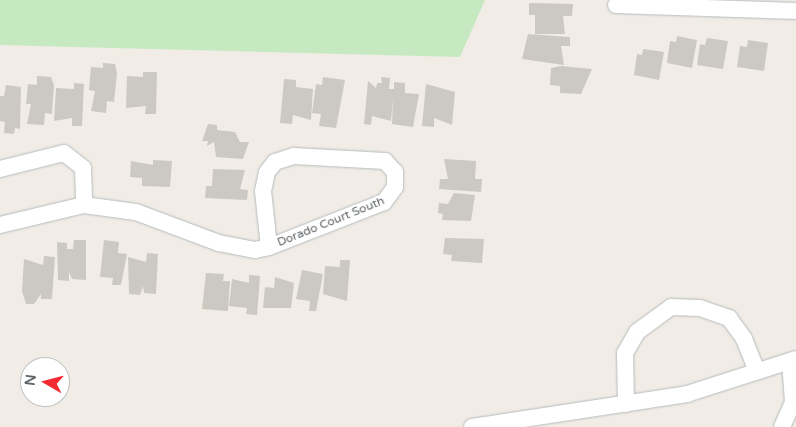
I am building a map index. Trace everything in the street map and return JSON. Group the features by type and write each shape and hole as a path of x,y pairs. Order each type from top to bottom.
{"street":[{"path":"616,5 796,11"},
{"path":"0,169 64,153 83,168 84,205 0,225"},
{"name":"Dorado Court South","path":"84,205 136,212 219,243 255,250 269,247 384,202 395,187 395,172 385,161 375,160 294,156 275,162 267,172 263,191 269,247"},
{"path":"626,404 622,366 637,332 671,307 714,312 735,325 757,372"},
{"path":"472,427 553,421 626,404 687,394 793,360 793,402 782,427"}],"green space":[{"path":"0,0 485,0 460,57 0,45"}],"building":[{"path":"529,3 573,4 572,16 563,16 565,34 535,34 535,15 529,15"},
{"path":"528,34 570,37 570,46 561,46 564,65 522,59"},
{"path":"677,36 697,40 692,68 667,63 670,41 676,42"},
{"path":"707,38 728,41 723,69 697,65 700,44 705,45"},
{"path":"748,40 768,43 764,71 737,67 740,46 747,47"},
{"path":"643,49 664,52 659,80 634,75 637,54 642,55"},
{"path":"103,63 115,64 117,73 114,102 107,101 106,113 91,111 95,91 89,90 91,67 103,68"},
{"path":"561,66 592,69 581,94 560,93 560,86 550,85 551,68"},
{"path":"143,72 157,72 156,114 145,114 146,106 126,108 127,76 143,77"},
{"path":"37,76 51,77 54,85 52,114 45,113 44,125 27,124 31,104 26,104 28,84 37,85"},
{"path":"323,77 345,80 336,128 319,126 321,114 312,113 316,84 322,85"},
{"path":"381,77 390,78 389,89 394,89 394,82 405,83 405,93 419,94 413,127 392,124 393,98 391,121 372,116 371,125 364,124 368,81 376,88 377,83 382,83"},
{"path":"284,79 296,80 296,87 313,89 311,120 293,115 292,124 280,123"},
{"path":"74,83 84,84 82,126 72,126 72,118 54,121 56,88 74,89"},
{"path":"426,84 455,92 452,125 434,118 434,127 422,126"},
{"path":"6,85 21,87 20,129 15,128 14,134 4,133 5,122 0,121 0,96 4,96"},
{"path":"208,124 217,125 217,130 235,132 240,142 249,142 243,159 216,157 214,142 207,146 208,141 202,141"},
{"path":"444,159 476,161 475,179 482,179 481,192 439,189 440,179 448,179"},
{"path":"153,160 172,161 170,187 142,186 142,178 130,177 131,161 153,165"},
{"path":"213,169 245,170 240,189 248,190 247,200 205,198 206,186 212,186"},
{"path":"454,193 475,195 471,221 442,220 443,214 438,213 439,203 448,204"},
{"path":"445,238 484,239 482,263 451,261 452,255 443,254"},
{"path":"74,240 86,240 86,280 72,279 69,272 69,281 58,280 57,242 67,243 67,249 73,249"},
{"path":"104,240 119,242 118,253 127,254 121,285 112,285 113,278 100,277"},
{"path":"147,253 158,254 156,294 144,293 143,286 140,295 129,294 128,257 146,262"},
{"path":"44,256 55,257 52,299 41,299 41,294 34,304 26,304 22,291 24,259 43,265"},
{"path":"340,260 350,260 347,301 323,294 325,266 340,267"},
{"path":"302,270 323,274 316,311 309,311 310,301 296,299"},
{"path":"206,273 224,274 223,281 230,281 228,311 202,309"},
{"path":"249,275 260,276 257,315 246,314 247,308 229,306 232,279 249,283"},
{"path":"275,277 294,283 291,308 263,308 265,287 274,288"}]}
